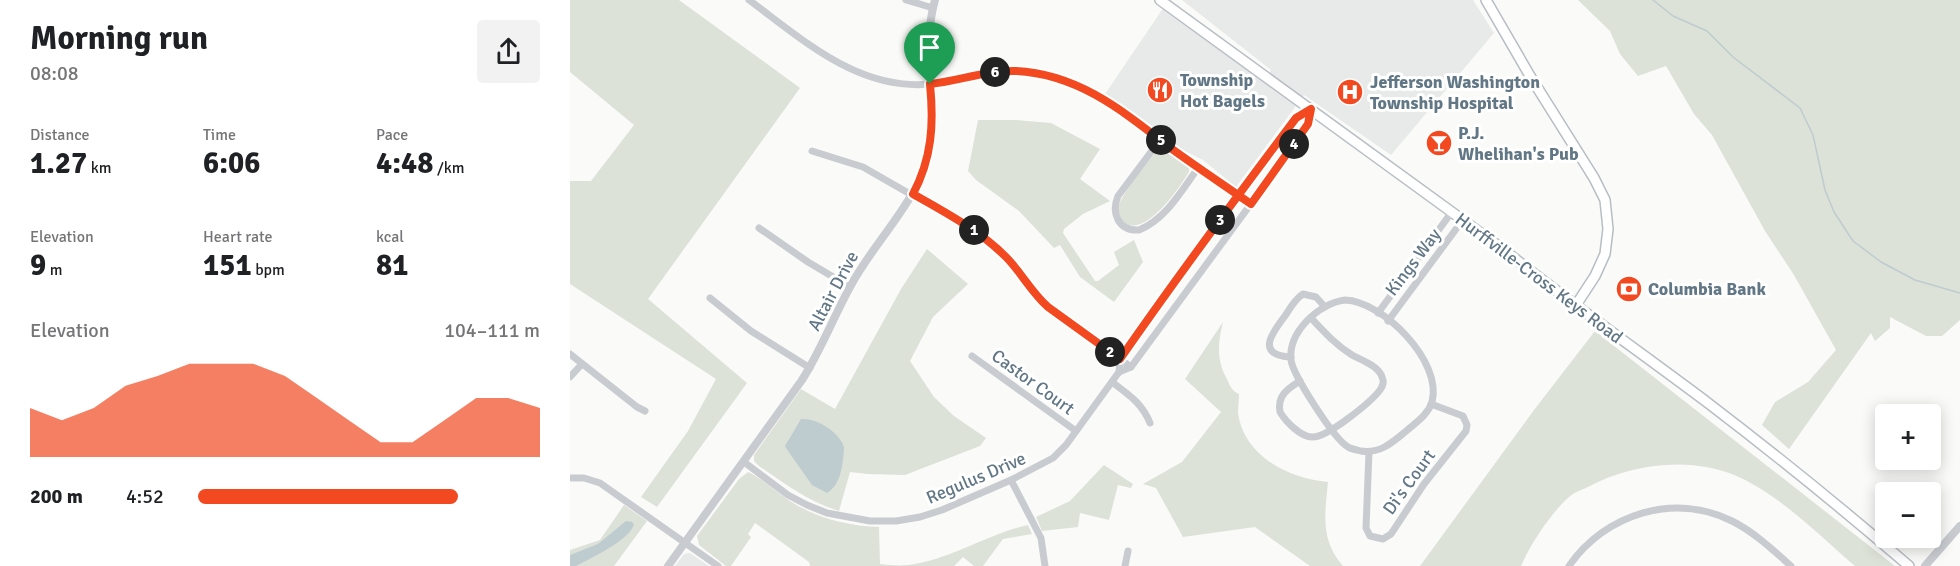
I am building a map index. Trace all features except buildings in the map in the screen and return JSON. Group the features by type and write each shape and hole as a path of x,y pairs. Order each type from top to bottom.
{"main road":[{"name":"Hurffville-Cross Keys Road","path":"1160,0 1504,250 1771,452 1909,566"},
{"path":"1486,0 1530,76 1594,177 1605,200 1608,213 1605,254 1576,305"},
{"path":"1592,280 1586,302 1592,317"}],"street":[{"path":"749,0 850,70 890,82 930,84 1003,71 1052,76 1077,85 1101,96 1251,204"},
{"path":"906,0 934,4"},
{"name":"Altair Drive","path":"668,566 810,368 850,287 913,194 924,170 931,142 933,118 928,43 934,4"},
{"path":"1311,109 1308,124 1251,204 1131,367 1119,372 1120,359 1238,195 1296,118 1311,109"},
{"path":"1160,140 1115,204 1116,218 1125,228 1139,230 1158,218 1171,205 1198,168"},
{"path":"812,150 863,167 978,233 1009,260 1048,307 1131,367"},
{"path":"1272,150 1284,158"},
{"name":"Kings Way","path":"1378,313 1451,213"},
{"name":"Kings Way","path":"1388,321 1462,221"},
{"path":"759,228 808,262 850,287"},
{"path":"1291,357 1278,356 1271,350 1269,343 1272,333 1303,294 1316,297 1324,307"},
{"path":"710,298 751,331 810,368"},
{"path":"1350,300 1362,303 1378,313 1413,344 1424,358 1433,382 1431,404 1420,419 1391,444 1369,452 1348,447 1332,430 1300,381 1293,368 1291,357 1296,335 1324,307 1334,302 1350,300"},
{"path":"1300,381 1282,395 1279,403 1282,416 1308,437 1317,437 1332,430 1377,394 1382,386 1383,380 1376,369 1337,345 1311,318"},
{"path":"570,354 645,411"},
{"name":"Castor Court","path":"972,356 1076,431"},
{"path":"570,377 582,364"},
{"name":"Regulus Drive","path":"744,462 788,495 826,513 859,520 920,518 1011,480 1053,458 1066,445 1119,372"},
{"path":"1112,382 1137,401 1145,411 1150,423"},
{"name":"Di's Court","path":"1369,452 1366,528 1370,536 1383,539 1391,534 1424,484 1466,431 1467,424 1463,416 1431,404"},
{"path":"570,478 584,478 600,483 718,566"},
{"path":"1011,480 1041,538 1045,566"},
{"path":"1569,566 1589,542 1616,523 1644,512 1679,508 1701,510 1733,521 1754,535 1791,566"},
{"path":"1925,566 1960,526"},
{"path":"1125,566 1128,551"}],"shaded area":[{"path":"570,0 679,0 800,88 648,299 747,383 657,507 641,497 688,431 716,379 570,284 570,181 591,181 634,125 570,72"},
{"name":"Jefferson Washington Township Hospital","path":"1182,0 1473,0 1494,33 1391,155 1304,95 1236,187 1203,160 1183,150 1105,94 1166,4 1267,77 1271,70"},
{"path":"1578,0 1960,0 1960,320 1942,336 1926,336 1890,317 1890,328 1875,341 1871,333 1789,449 1762,425 1775,402 1808,382 1836,350 1794,275 1765,231 1712,135 1694,114 1666,66 1638,76 1620,54 1610,31"},
{"path":"978,120 1051,123 1100,149 1080,179 1110,201 1083,214 1064,229 1063,233 1095,281 1119,265 1114,252 1134,240 1143,262 1114,302 1080,277 1060,245 1054,248 1019,211 976,180 968,171"},
{"path":"1159,149 1171,151 1179,156 1189,165 1189,172 1162,208 1152,217 1143,223 1133,225 1125,223 1119,213 1124,194"},
{"path":"927,249 968,284 933,317 910,361 934,397 954,416 986,438 980,446 905,475 850,472 839,511 818,503 759,466 754,461 754,455 801,389 835,409 901,289"},
{"path":"1223,322 1219,344 1221,365 1230,386 1239,394 1238,413 1242,428 1249,442 1271,462 1298,476 1328,482 1325,516 1327,536 1343,566 1310,566 1255,527 1183,537 1156,488 1143,484 1182,462 1221,412 1185,379"},
{"path":"1595,331 1895,566 1855,566 1790,509 1747,481 1708,467 1667,465 1646,467 1606,478 1572,495 1561,504 1535,539 1521,566 1420,566"},
{"path":"801,419 814,421 827,427 844,447 839,478 827,493 812,485 785,446"},
{"path":"1104,465 1133,484 1131,488 1118,485 1109,520 1080,513 1078,527 1042,531 1036,517 1070,501"},
{"path":"748,472 790,501 811,512 844,523 879,527 880,564 905,565 924,562 1028,525 1032,534 1003,539 983,566 974,566 963,557 954,566 810,566 809,562 755,523 748,534 751,537 731,566 726,566 699,545 697,536 739,479"},
{"path":"624,505 647,521 614,566 570,566 570,550 600,540"},
{"path":"626,521 634,524 625,536 591,558 576,566 570,566 570,555 598,544"},
{"path":"690,553 709,566 675,566 684,554"}],"waterway":[{"path":"1653,0 1673,16 1707,31 1733,57 1800,108 1813,135 1825,190 1834,212 1853,241 1881,262 1915,280 1960,293"}],"place":[{"name":"Township Hot Bagels","path":"1160,90"},
{"name":"Jefferson Washington Township Hospital","path":"1350,92"},
{"name":"P.J. Whelihan's Pub","path":"1439,143"},
{"name":"Columbia Bank","path":"1629,289"}],"route":[{"path":"930,84 933,118 931,142 924,170 913,194 958,220 991,243 1009,260 1048,307 1120,359 1200,247 1238,195 1296,118 1311,109 1308,124 1251,204 1238,195 1198,168 1112,103 1064,80 1028,72 1003,71 930,84"}]}
